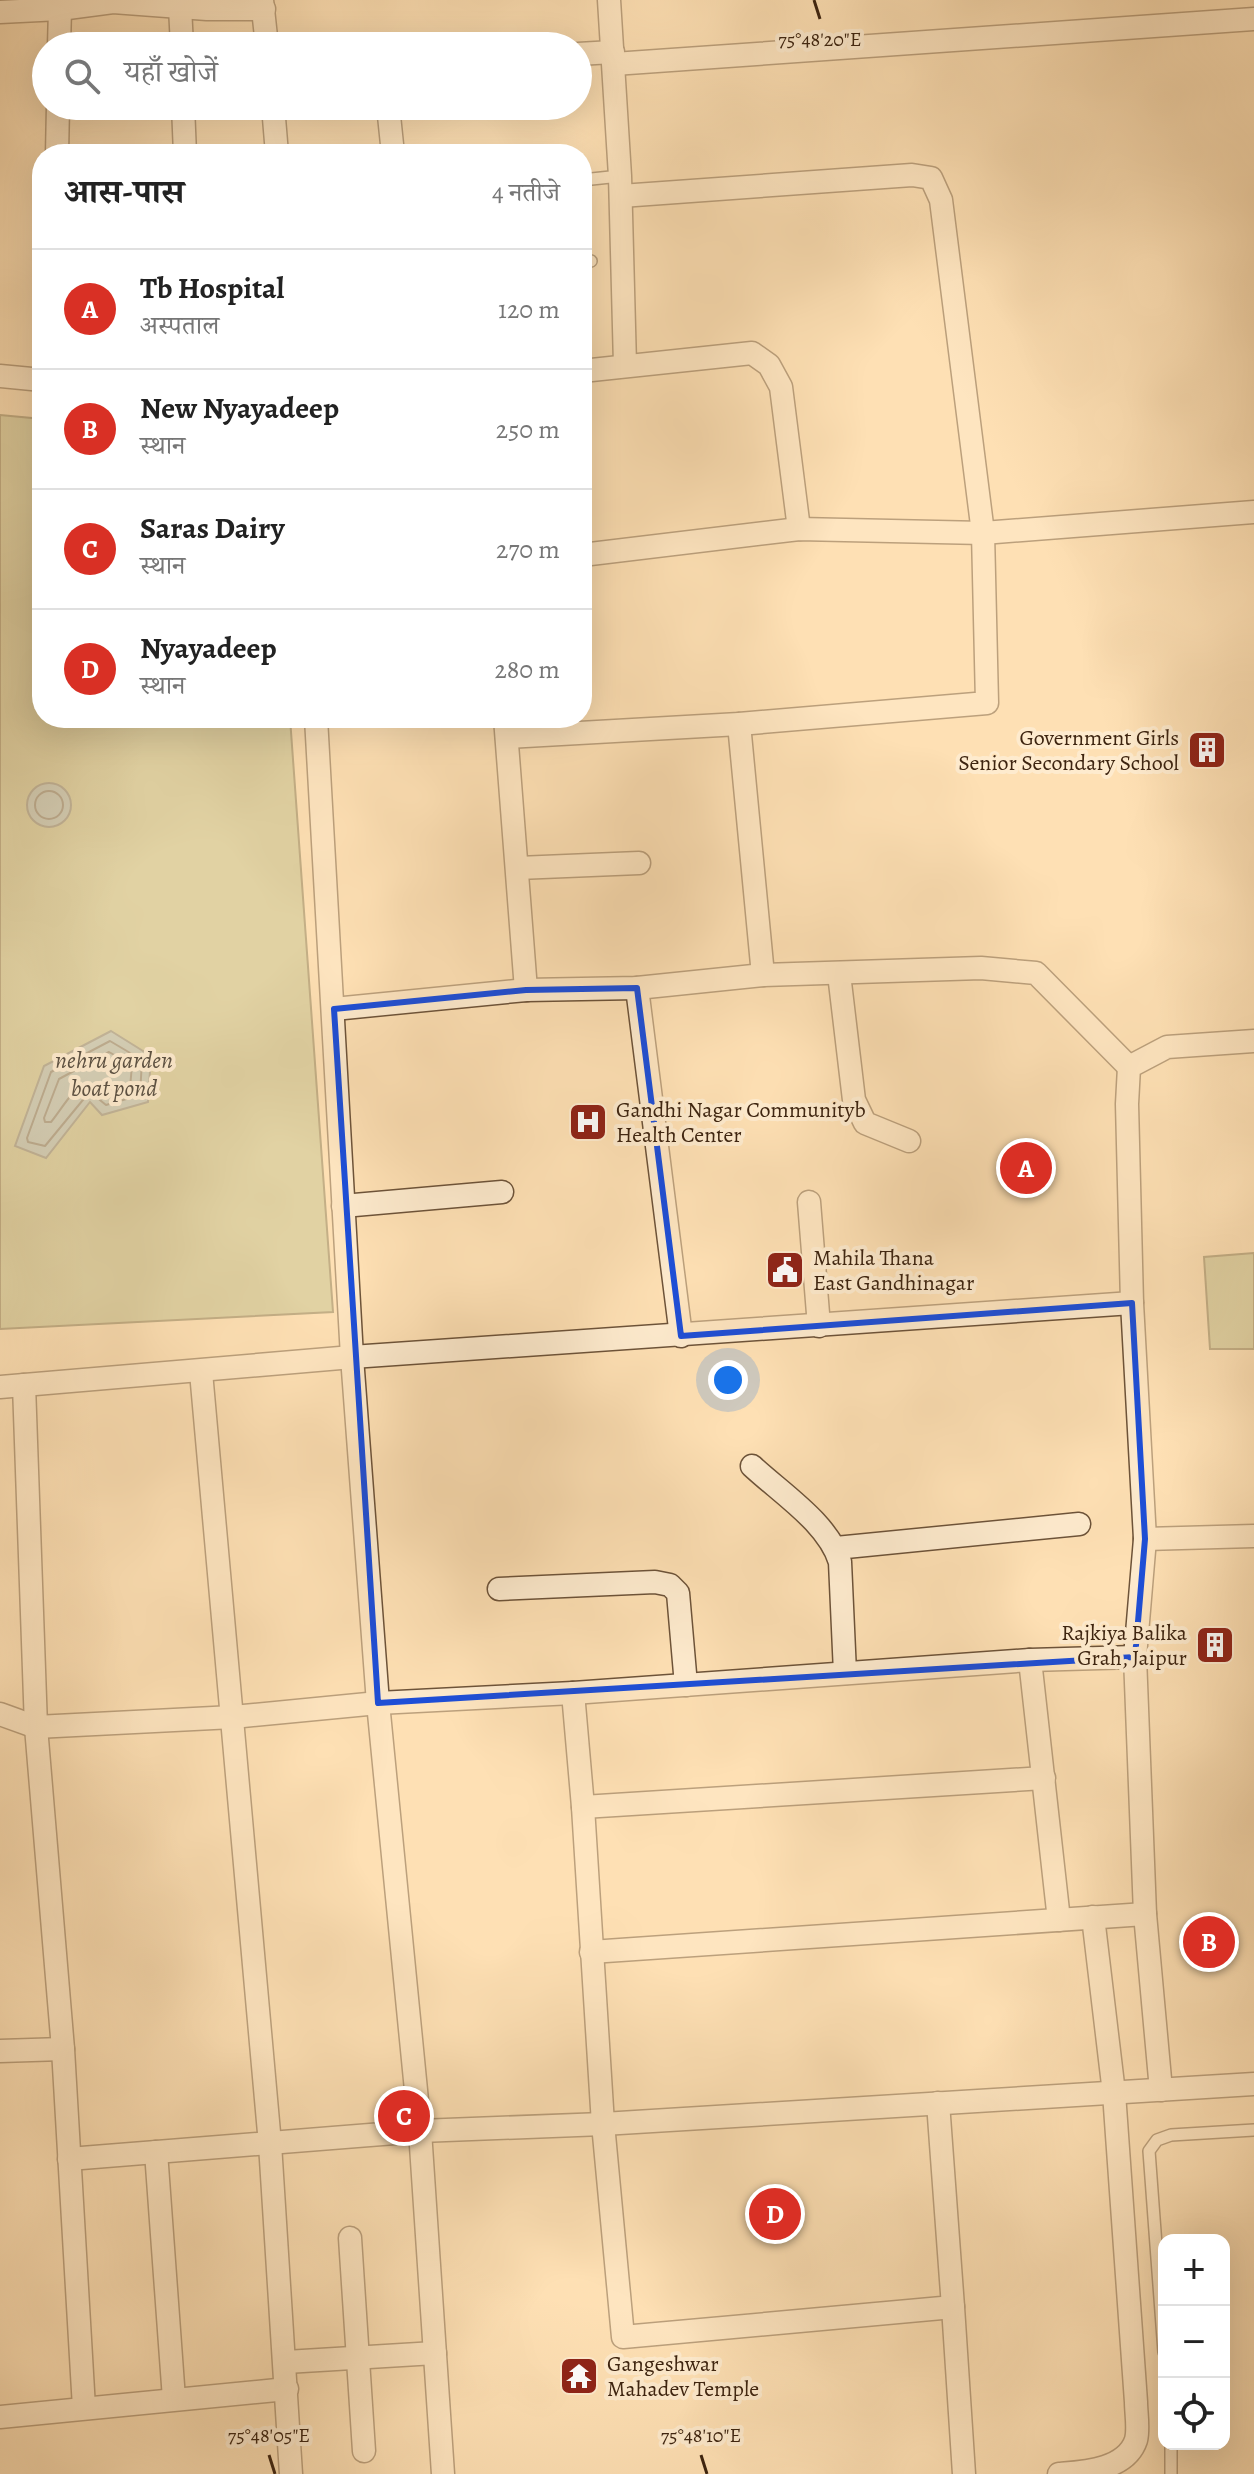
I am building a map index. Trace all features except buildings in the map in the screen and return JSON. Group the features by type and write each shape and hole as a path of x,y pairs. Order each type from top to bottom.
{"street":[{"path":"609,0 621,186 625,365"},
{"path":"0,12 113,2 180,7 263,4 266,32"},
{"path":"180,7 181,32"},
{"path":"59,32 60,9"},
{"path":"592,56 614,58 1254,19"},
{"path":"57,144 58,120"},
{"path":"184,120 185,144"},
{"path":"274,120 276,144"},
{"path":"389,120 392,144"},
{"path":"592,727 739,724 987,703 983,533 941,200 931,178 912,175 621,186"},
{"path":"592,370 752,353 769,365 781,387 799,529"},
{"path":"0,376 32,379"},
{"path":"592,554 799,529 983,533 1254,512"},
{"path":"739,724 763,975"},
{"path":"317,728 352,1357 378,1703 420,2131 443,2474"},
{"path":"506,728 526,990"},
{"path":"518,868 639,863"},
{"path":"334,1009 526,990 637,988 763,975 981,968 1036,973 1129,1067 1127,1104 1132,1303 1145,1539 1135,1657 1145,1914 1161,2090"},
{"path":"839,974 854,1100 865,1123 909,1141"},
{"path":"637,988 681,1336"},
{"path":"1129,1067 1167,1047 1254,1041"},
{"path":"343,1206 502,1192"},
{"path":"809,1202 819,1326"},
{"path":"0,1387 352,1357 1132,1303"},
{"path":"201,1372 270,2144 291,2474"},
{"path":"24,1385 36,1727 63,2049 84,2408"},
{"path":"752,1466 816,1522 836,1548 840,1562 845,1673"},
{"path":"836,1548 1079,1524"},
{"path":"1145,1539 1254,1536"},
{"path":"499,1589 655,1582 670,1585 678,1593 686,1685"},
{"path":"0,1714 36,1727 233,1717 378,1703 573,1693 1030,1660 1135,1657"},
{"path":"1030,1660 1059,1920"},
{"path":"573,1693 603,2124 623,2337 953,2307"},
{"path":"583,1807 1044,1778"},
{"path":"591,1952 1145,1914"},
{"path":"1059,2474 1096,2470 1119,2461 1136,2441 1136,2402 1114,2093 1093,1917"},
{"path":"0,2051 63,2049"},
{"path":"69,2159 420,2131 603,2124 1254,2084"},
{"path":"938,2103 964,2474"},
{"path":"156,2152 174,2399"},
{"path":"350,2238 364,2451"},
{"path":"286,2362 435,2353"},
{"path":"0,2417 287,2389"}],"lane":[{"path":"592,182 621,186"},
{"path":"1161,2306 1149,2151 1157,2140 1171,2135 1254,2130"},
{"path":"1171,2450 1171,2474"}],"highlighted area":[{"path":"637,988 681,1336 1132,1303 1145,1539 1135,1657 378,1703 334,1009 526,990"}],"green space":[{"path":"0,415 32,418 32,728 291,728 333,1312 0,1329"},
{"path":"1254,1253 1254,1349 1210,1349 1204,1257"}],"water":[{"path":"49,783 65,789 71,805 65,821 49,827 33,821 27,805 33,789"},
{"name":"nehru garden boat pond","path":"111,1031 151,1056 148,1102 102,1115 90,1102 46,1158 15,1146 44,1066"}],"place":[{"name":"Government Girls Senior Secondary School","path":"1207,750"},
{"name":"Gandhi Nagar Communityb Health Center","path":"588,1122"},
{"name":"Tb Hospital","path":"1026,1168"},
{"name":"Mahila Thana East Gandhinagar","path":"785,1270"},
{"name":"Rajkiya Balika Grah, Jaipur","path":"1215,1645"},
{"name":"New Nyayadeep","path":"1209,1942"},
{"name":"Saras Dairy","path":"404,2116"},
{"name":"Nyayadeep","path":"775,2214"},
{"name":"Gangeshwar Mahadev Temple","path":"579,2376"}]}
